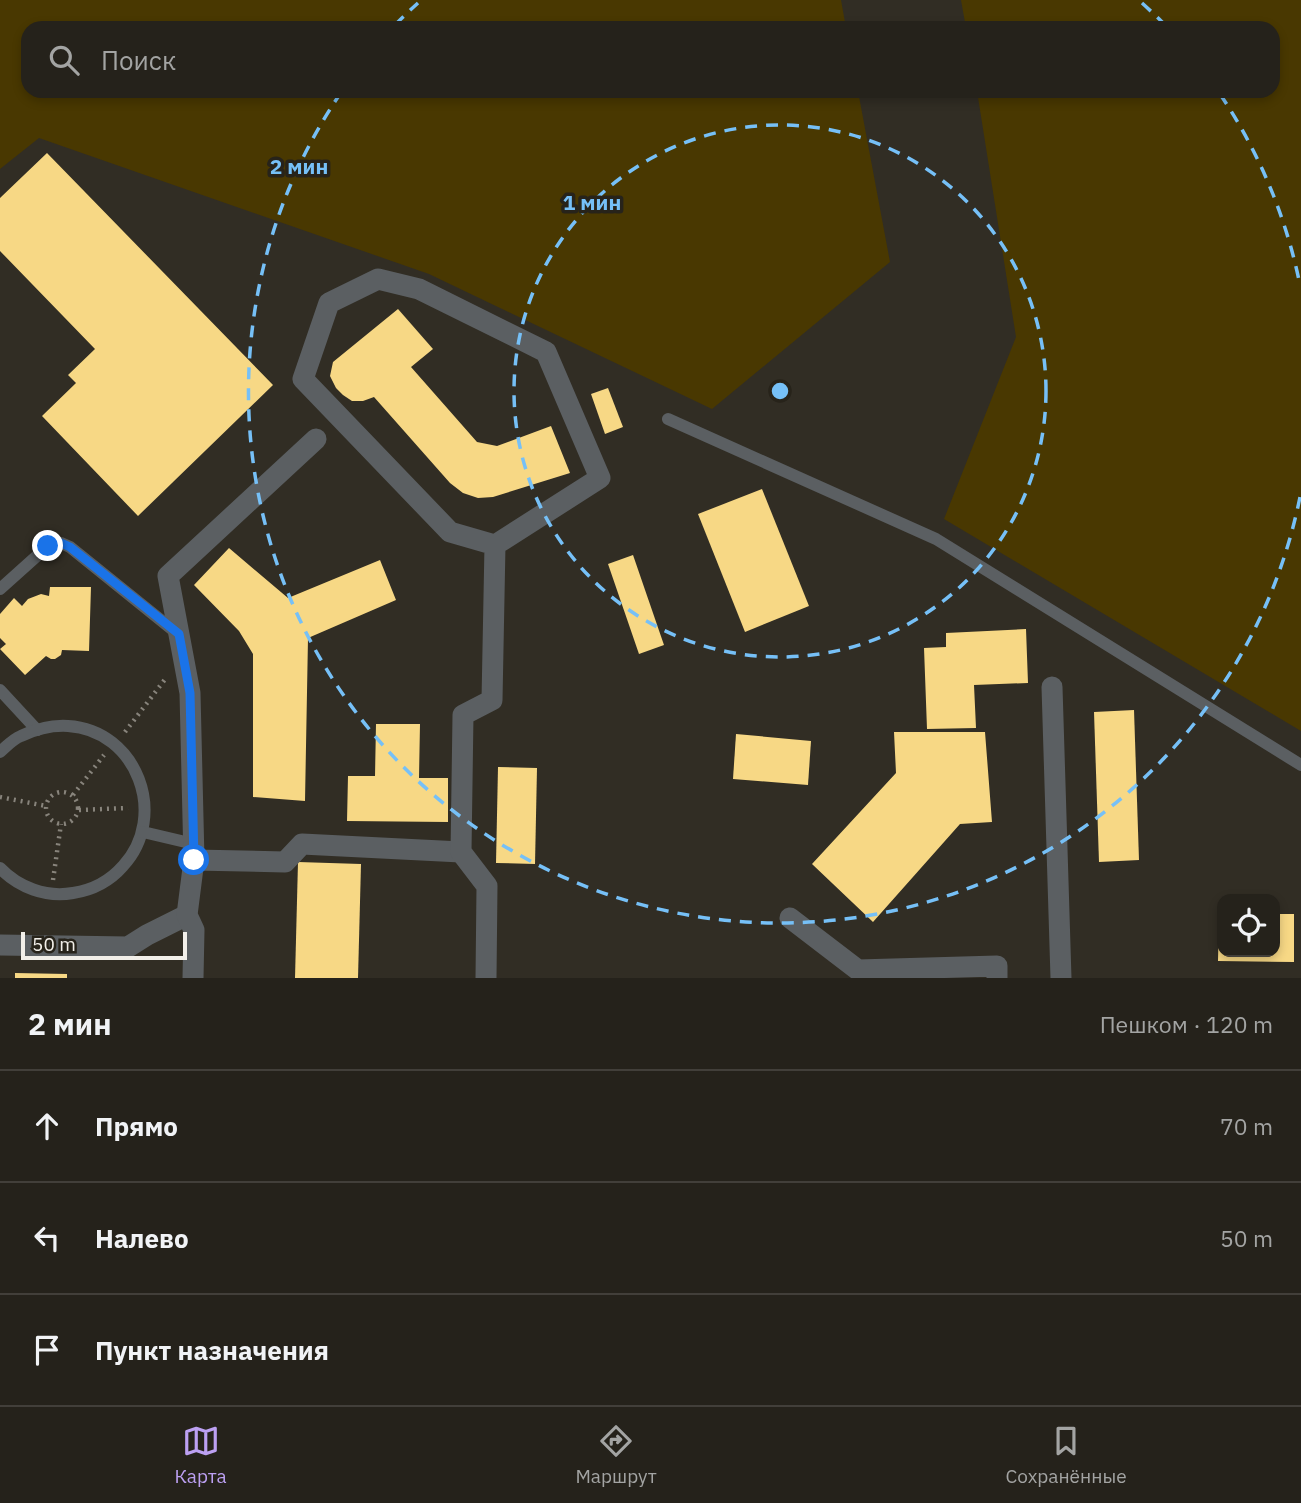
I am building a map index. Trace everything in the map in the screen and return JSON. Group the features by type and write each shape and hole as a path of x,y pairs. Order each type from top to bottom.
{"street":[{"path":"378,279 419,289 546,352 600,478 495,545 450,532 303,379 329,303 378,279"},
{"path":"193,978 194,930 187,915 194,852 190,693 168,576 316,439"},
{"path":"486,978 487,886 461,852 463,715 492,700 495,545"},
{"path":"1052,687 1061,978"},
{"path":"194,852 285,862 302,844 461,852"},
{"path":"0,945 128,947 187,915"},
{"path":"790,918 858,970 997,966 997,978"}],"lane":[{"path":"668,419 936,539 1301,765"},
{"path":"0,589 48,546 61,543 70,547 179,634"},
{"path":"0,690 37,730"},
{"path":"0,752 18,737 44,727 69,726 93,732 113,743 131,762 142,784 146,808 143,832 132,857 113,877 89,890 61,895 34,891 9,878 0,868"},
{"path":"143,832 194,852"}],"path":[{"path":"124,733 183,656"},
{"path":"73,795 109,749"},
{"path":"58,792 63,792 73,795 79,810 75,819 61,824 50,819 46,806 49,799 58,792"},
{"path":"0,797 46,806"},
{"path":"79,810 136,808"},
{"path":"53,884 61,824"}],"shaded area":[{"path":"0,0 841,0 845,21 21,21 21,98 859,98 890,262 712,409 429,274 39,138 0,169"},
{"path":"961,0 1301,0 1301,731 944,519 1016,337 978,98 1280,98 1280,21 965,21"}],"building":[{"path":"47,153 273,385 138,516 42,416 76,383 68,375 95,349 0,251 0,198"},
{"path":"398,309 433,349 411,367 477,442 497,446 551,426 570,473 493,497 478,498 463,493 450,483 374,397 352,401 343,395 330,376 333,362"},
{"path":"608,388 623,427 605,434 591,394"},
{"path":"762,489 809,606 745,632 698,514"},
{"path":"229,548 288,598 380,560 396,600 308,638 305,801 253,797 253,654 239,631 194,585"},
{"path":"633,555 664,645 639,654 608,564"},
{"path":"50,587 91,587 89,651 62,650 61,655 55,659 46,656 25,675 0,649 6,644 0,638 0,614 14,598 22,606 28,599 41,594 49,596"},
{"path":"1026,629 1028,683 974,685 976,728 927,729 924,648 946,647 946,633"},
{"path":"1134,710 1139,860 1099,862 1094,712"},
{"path":"376,724 420,724 419,778 448,778 448,822 347,821 348,776 375,776"},
{"path":"894,732 985,732 992,822 960,824 873,922 812,864 896,773"},
{"path":"736,734 811,741 808,785 733,779"},
{"path":"498,767 537,768 535,864 496,863"},
{"path":"298,862 361,864 358,978 295,978"},
{"path":"1280,914 1294,914 1294,962 1218,961 1218,957 1280,957"},
{"path":"15,973 67,974 67,978 15,978"}],"route":[{"path":"48,546 61,543 70,547 179,634 190,693 194,860"}]}
